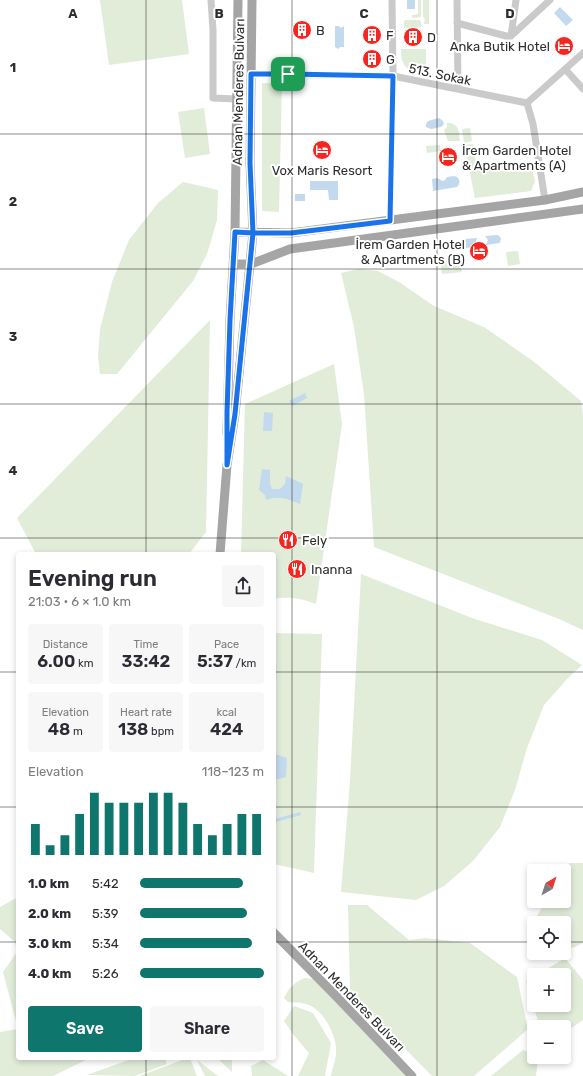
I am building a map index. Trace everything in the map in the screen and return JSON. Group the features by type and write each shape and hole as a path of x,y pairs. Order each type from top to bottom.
{"main road":[{"name":"Adnan Menderes Bulvarı","path":"234,264 238,0"},
{"name":"Adnan Menderes Bulvarı","path":"251,264 253,233 250,163 252,0"},
{"path":"235,232 291,233 545,200 583,192"},
{"path":"220,552 227,465 230,335 234,264 251,264 290,249 583,209"},
{"path":"227,465 235,414 251,264"},
{"name":"Adnan Menderes Bulvarı","path":"276,936 335,994 412,1076"}],"street":[{"path":"211,0 213,30 213,98 236,99"},
{"path":"390,221 393,76 392,0"},
{"path":"457,0 458,89"},
{"path":"511,36 516,0"},
{"path":"457,23 511,36 550,0"},
{"path":"545,200 533,124 527,103 583,53"},
{"path":"565,69 583,88"},
{"name":"513. Sokak","path":"251,74 393,76 527,103"}],"green space":[{"path":"100,0 182,0 189,54 109,65"},
{"path":"418,0 421,0 421,17 412,18 412,15 418,14"},
{"path":"423,0 429,0 429,24 424,24 425,19 423,17"},
{"path":"405,20 420,20 421,27 404,28"},
{"path":"401,49 426,49 426,73 407,68 402,61"},
{"path":"262,83 282,84 279,212 262,211"},
{"path":"204,108 210,154 185,158 178,112"},
{"path":"447,123 454,124 458,128 460,141 448,141 444,130 447,127"},
{"path":"470,128 472,141 464,143 462,129"},
{"path":"473,144 476,165 492,163 493,167 530,161 535,181 531,191 475,198 464,145"},
{"path":"440,145 441,151 427,153 426,146"},
{"path":"183,182 218,190 217,220 207,254 193,281 117,374 100,374 98,357 100,329 112,282 129,240 158,203"},
{"path":"518,251 520,264 508,266 506,252"},
{"path":"460,258 462,272 442,274 440,261"},
{"path":"358,269 378,271 399,282 434,306 484,327 533,361 581,401 583,416 583,630 559,619 374,547 364,394 354,327 341,273"},
{"path":"210,320 206,532 191,552 35,552 17,518"},
{"path":"334,364 342,424 316,604 295,598 276,599 276,552 241,552 245,404"},
{"path":"361,574 472,618 542,640 582,665 567,679 544,705 527,748 515,790 500,827 473,861 444,886 416,900 341,892 350,781"},
{"path":"276,633 322,634 314,873 276,864"},
{"path":"583,863 583,943 571,948 571,916 537,916 542,908 571,908 571,864 568,864"},
{"path":"16,898 16,947 15,942 0,929 0,907"},
{"path":"348,905 367,905 409,940 426,938 470,943 517,977 527,1030 474,1076 432,1076 371,1014 350,989"},
{"path":"16,953 16,1021 3,972"},
{"path":"562,960 567,960 583,980 583,1020 571,1028 571,1020 538,1020 535,1012 571,1012 571,968 549,968"},
{"path":"305,978 314,979 406,1076 331,1076 336,1058 336,1048 332,1032 324,1018 313,1007 304,1003 288,1002 284,998 293,985"},
{"path":"294,1006 313,1013 331,1043 325,1076 298,1076 309,1053 284,1021"},
{"path":"16,1029 16,1060 86,1060 53,1076 0,1076 0,1032"},
{"path":"523,1050 527,1051 527,1064 537,1064 536,1076 491,1076"},
{"path":"128,1060 166,1060 167,1064 135,1076 87,1075"},
{"path":"183,1060 191,1060 197,1076 139,1076"},
{"path":"197,1060 218,1076 205,1076"},
{"path":"219,1060 232,1060 232,1072"},
{"path":"263,1060 288,1076 252,1076 251,1066"}],"water":[{"path":"407,0 415,0 415,9 407,9"},
{"path":"560,7 573,20 566,26 554,13"},
{"path":"335,26 339,26 341,28 344,26 344,47 340,47 338,49 335,47"},
{"path":"439,118 444,124 441,127 431,129 426,127 428,121"},
{"path":"454,176 459,180 457,187 433,191 432,179 437,178 443,181 447,177"},
{"path":"310,181 338,181 338,200 329,200 328,190 310,190"},
{"path":"295,194 305,194 305,201 295,201"},
{"path":"498,235 501,238 500,243 486,245 488,240 485,236"},
{"path":"477,238 476,242 479,246 466,248 462,245 462,242 465,239"},
{"path":"305,393 307,398 292,406 289,401"},
{"path":"264,412 273,413 272,431 263,431"},
{"path":"262,469 270,470 270,484 272,489 280,489 285,484 286,476 303,484 300,504 287,499 279,498 266,500 265,495 259,490"},
{"path":"276,754 287,758 286,777 276,780"},
{"path":"300,812 301,815 276,822 276,819"}],"place":[{"name":"B","path":"302,30"},
{"name":"F","path":"372,35"},
{"name":"D","path":"413,37"},
{"name":"Anka Butik Hotel","path":"564,46"},
{"name":"G","path":"372,59"},
{"name":"Vox Maris Resort","path":"322,150"},
{"name":"İrem Garden Hotel & Apartments (A)","path":"448,157"},
{"name":"İrem Garden Hotel & Apartments (B)","path":"479,251"},
{"name":"Fely","path":"288,540"},
{"name":"Inanna","path":"297,569"}],"route":[{"path":"288,74 251,74 250,163 253,233 235,232 230,320 227,465 235,414 253,233 291,233 390,221 393,76 288,74"}]}
